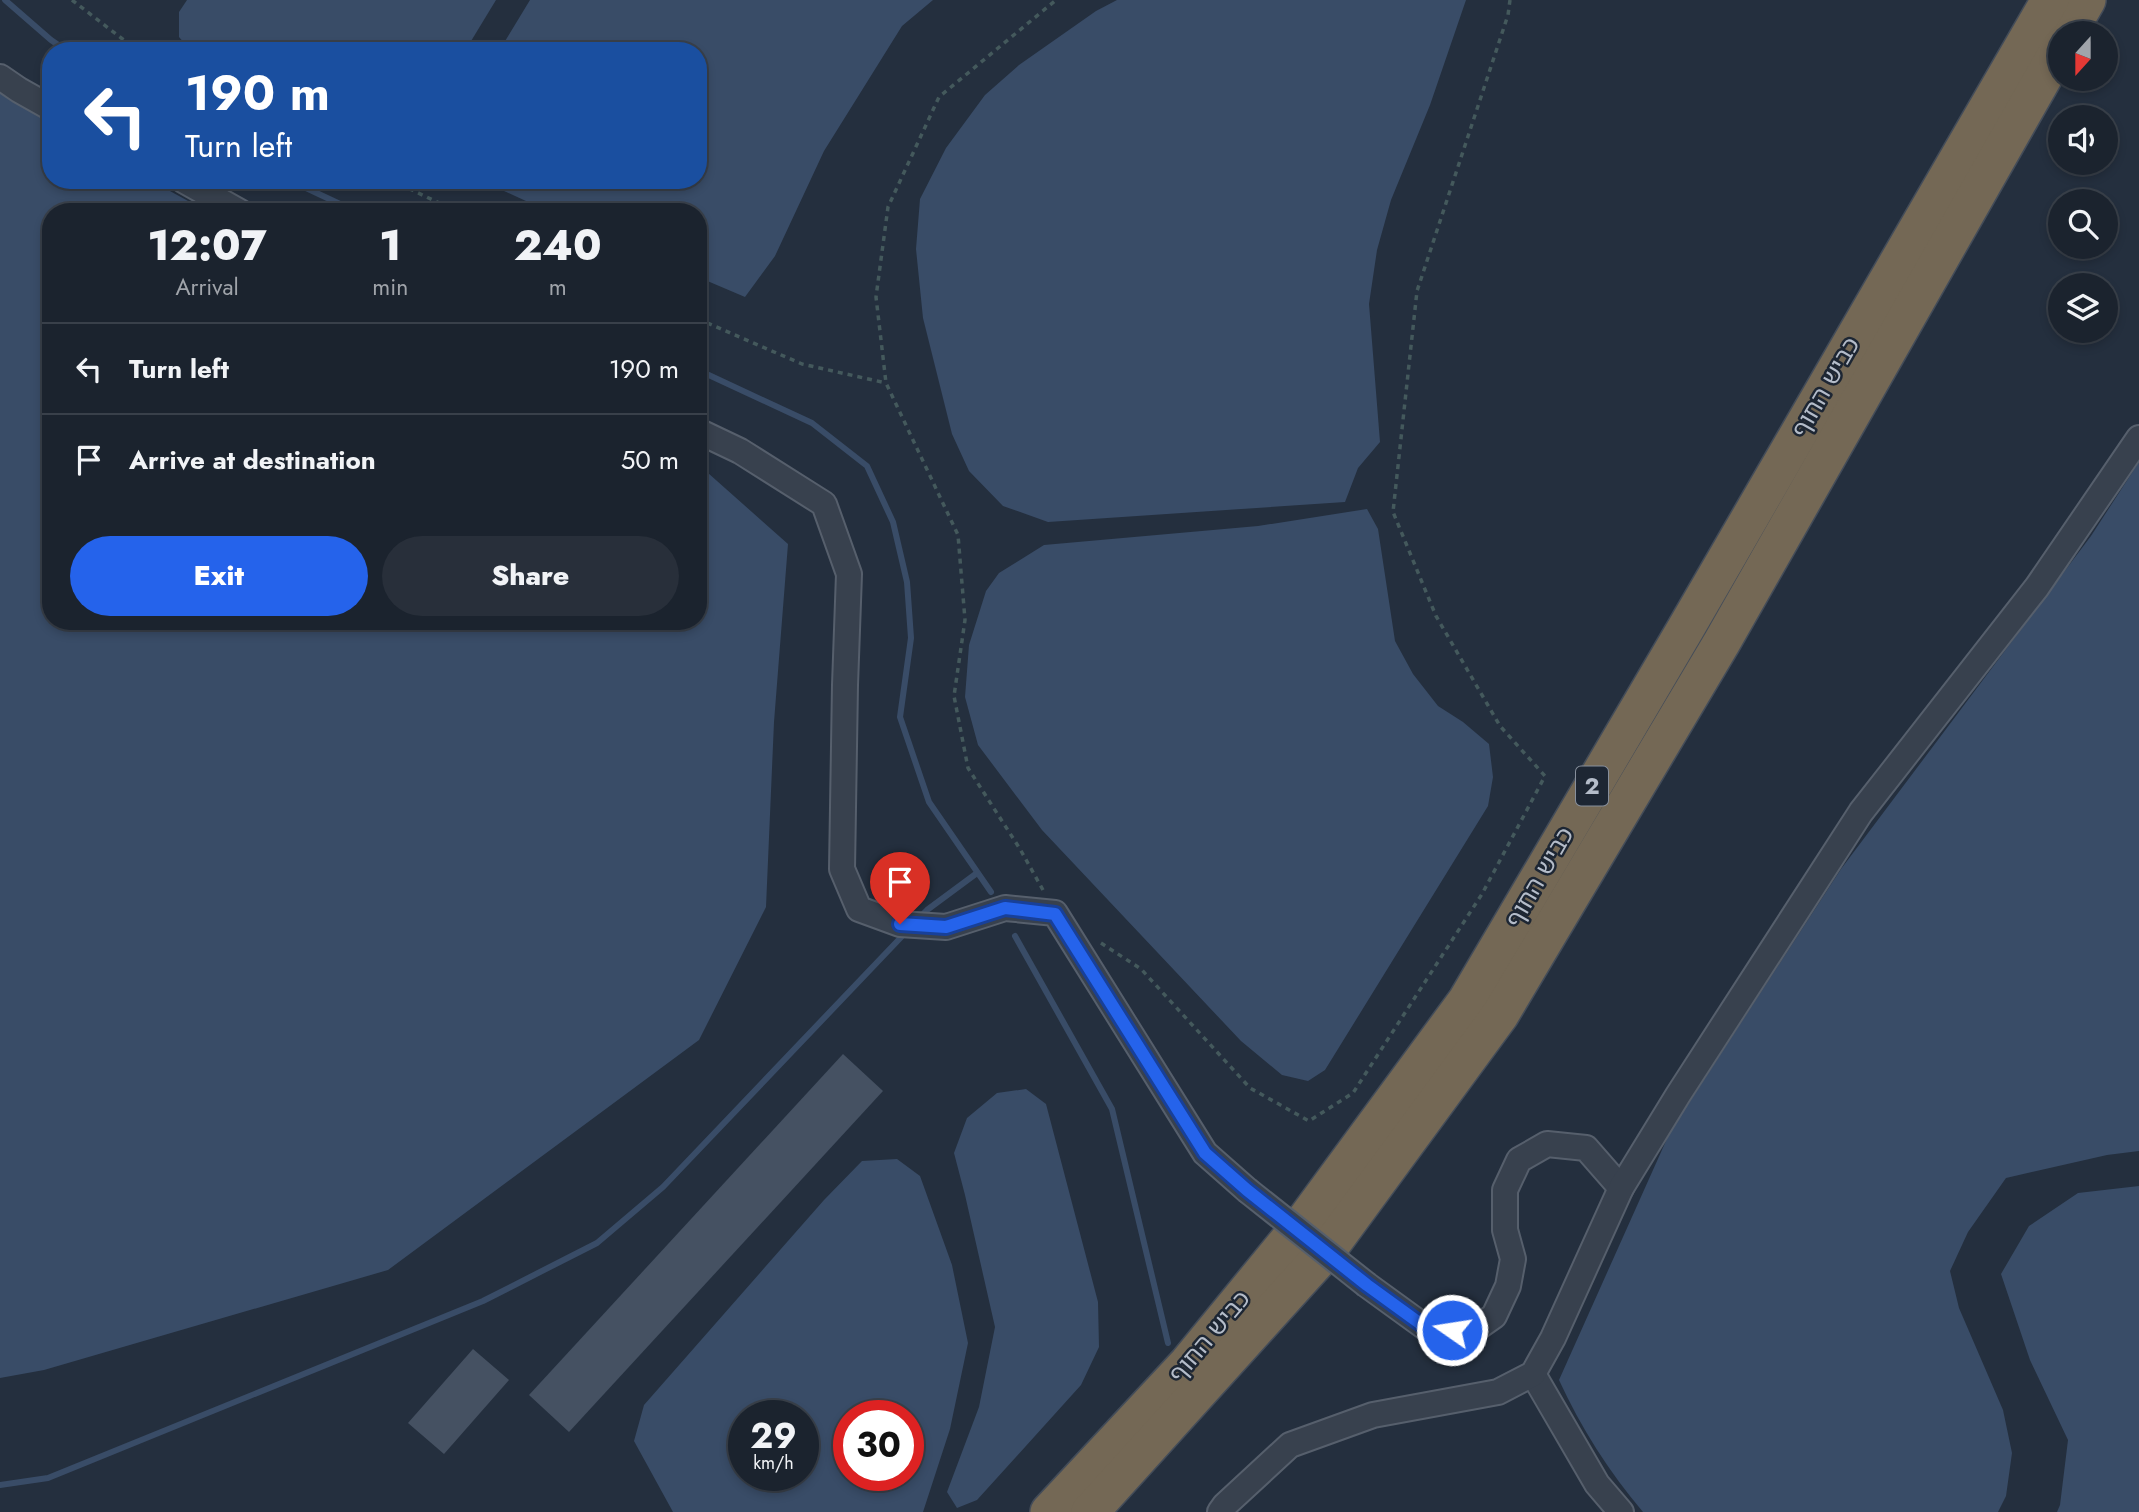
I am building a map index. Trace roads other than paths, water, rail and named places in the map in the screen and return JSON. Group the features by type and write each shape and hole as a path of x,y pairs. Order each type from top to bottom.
{"highway":[{"name":"כביש החוף","path":"1049,1512 1188,1363 1222,1322 1306,1219 1467,1000 2050,0"},
{"path":"2075,21 2087,0"},
{"name":"כביש החוף","path":"1090,1512 1329,1248 1500,1016 1729,629 2048,69"}],"street":[{"path":"0,77 42,103"},
{"path":"199,189 224,203"},
{"path":"707,434 740,451 824,504 849,574 842,869 859,909 900,924 946,927 1005,908 1055,914 1205,1153 1247,1190 1367,1285 1429,1330 1474,1330 1494,1316 1508,1286 1513,1259 1504,1230 1505,1190 1519,1160 1547,1144 1586,1148 1621,1188"},
{"path":"1220,1512 1224,1505 1290,1445 1373,1415 1498,1392 1533,1374 1553,1338 1621,1188 1861,811 2037,587 2139,438"},
{"path":"1533,1374 1597,1484 1621,1512"}],"water":[{"path":"187,0 496,0 470,42 183,42 179,37 179,12"},
{"path":"530,0 933,0 902,26 824,151 775,256 745,297 707,281 707,203 530,203 500,189 707,189 707,42 504,42"},
{"path":"1117,0 1466,0 1430,105 1391,200 1377,250 1369,304 1380,442 1358,468 1345,502 1048,522 1003,506 969,471 952,434 923,318 916,249 920,199 946,148 985,95 1019,65 1096,11"},
{"path":"0,92 42,117 42,189 166,189 192,203 42,203 42,630 707,630 707,472 788,544 774,722 766,907 699,1040 388,1270 44,1370 0,1378"},
{"path":"2139,462 2139,1151 2107,1155 2006,1178 1968,1232 1950,1271 1959,1308 2003,1410 2012,1453 2006,1496 1998,1512 1643,1512 1596,1449 1559,1380 1670,1132 1841,869 2091,536"},
{"path":"1367,509 1378,529 1395,641 1413,674 1438,706 1463,722 1489,744 1493,777 1488,806 1325,1070 1308,1081 1282,1075 1241,1041 1042,830 978,745 965,697 969,645 986,591 999,573 1044,545 1258,526"},
{"path":"1026,1089 1046,1104 1098,1302 1099,1347 1081,1385 977,1500 957,1508 947,1492 979,1407 995,1327 954,1153 967,1118 997,1093"},
{"path":"897,1159 920,1176 952,1265 968,1343 950,1429 923,1512 673,1512 634,1441 644,1405 824,1200 862,1161"},
{"path":"2139,1186 2139,1512 2057,1512 2068,1440 2030,1360 2001,1274 2029,1226 2078,1193"}],"waterway":[{"path":"5,0 54,42"},
{"path":"308,189 338,203"},
{"path":"707,374 812,423 867,466 893,522 907,582 911,638 900,717 929,802 991,892"},
{"path":"919,918 977,873"},
{"path":"0,1485 48,1478 483,1301 597,1243 663,1187 907,931"},
{"path":"1015,936 1112,1109 1168,1343"}]}
